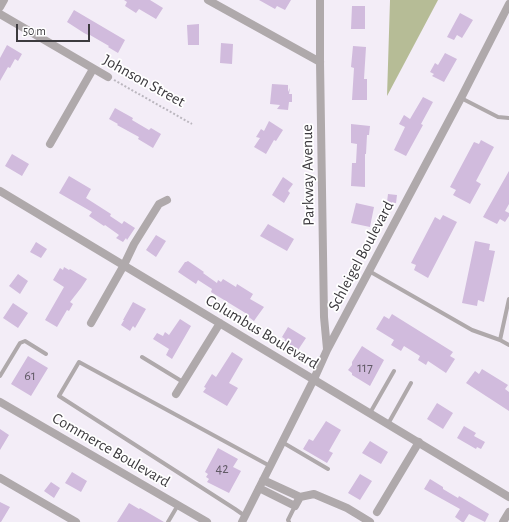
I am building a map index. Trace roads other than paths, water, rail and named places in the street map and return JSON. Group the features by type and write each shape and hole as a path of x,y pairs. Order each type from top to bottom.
{"street":[{"path":"0,7 4,0"},
{"path":"208,0 217,2 320,62"},
{"name":"Parkway Avenue","path":"320,0 324,317 327,350"},
{"name":"Schleigel Boulevard","path":"244,519 327,350 461,98 509,4"},
{"name":"Johnson Street","path":"0,14 108,77"},
{"path":"50,144 93,68"},
{"name":"Columbus Boulevard","path":"0,191 420,442 509,497"},
{"path":"91,323 124,265 134,244 159,204 167,200"},
{"path":"176,394 220,323"},
{"name":"Commerce Boulevard","path":"0,402 207,522"},
{"path":"377,512 420,442"},
{"path":"0,478 76,522"},
{"path":"263,480 300,497 314,494 347,508 365,521"},
{"path":"259,488 295,506 300,497"},
{"path":"503,522 509,512"}],"lane":[{"path":"461,98 498,117 509,118"},
{"path":"369,271 472,330 509,344"},
{"path":"500,340 509,299"},
{"path":"0,376 20,343 25,341 46,354"},
{"path":"142,357 183,382"},
{"path":"244,519 235,510 59,396 79,362 270,466"},
{"path":"370,413 394,371"},
{"path":"388,424 411,383"},
{"path":"282,442 328,469"},
{"path":"168,522 178,505"},
{"path":"289,522 288,520 295,506"}]}
